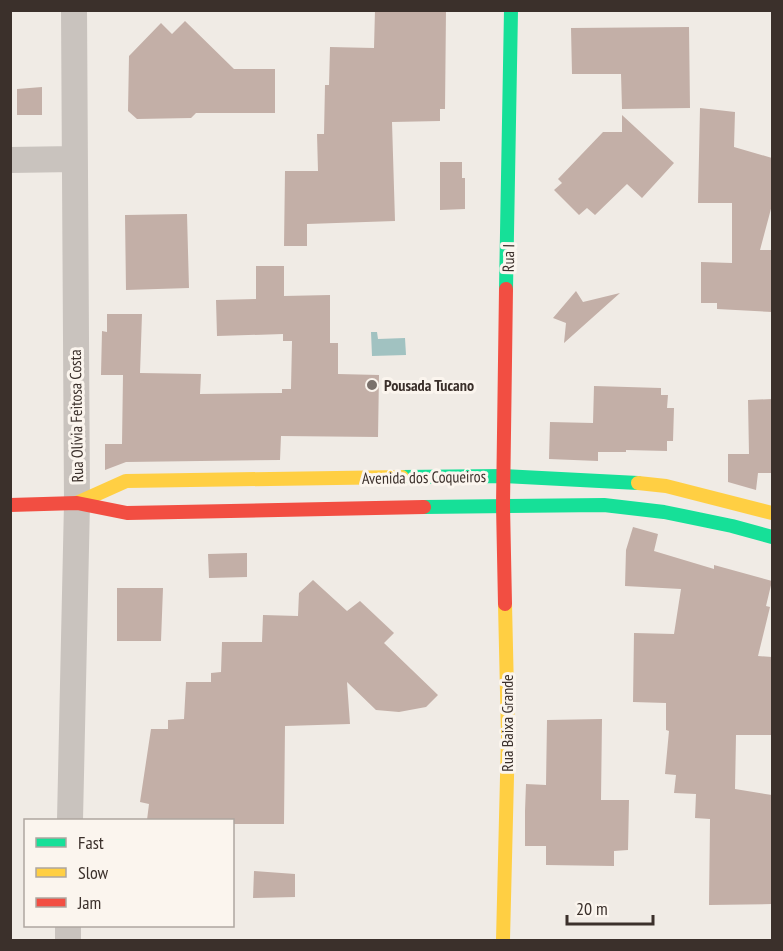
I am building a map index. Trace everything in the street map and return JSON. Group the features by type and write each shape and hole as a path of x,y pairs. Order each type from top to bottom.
{"main road":[{"name":"Rua I","path":"503,505 511,10"},
{"name":"Avenida dos Coqueiros","path":"77,503 126,481 505,476 604,480 666,486 772,513"},
{"name":"Avenida dos Coqueiros","path":"10,505 77,503 127,513 604,505 664,512 772,537"},
{"name":"Rua Baixa Grande","path":"503,505 508,736 503,940"}],"street":[{"name":"Rua Olívia Feitosa Costa","path":"70,819 77,503 74,10"},
{"path":"10,160 74,159"}],"water":[{"path":"371,332 377,332 378,339 405,338 406,355 372,356"}],"building":[{"path":"375,10 446,10 445,109 440,109 440,121 392,122 395,221 307,224 307,246 284,246 285,171 318,171 317,134 324,134 325,85 329,85 330,47 374,48"},
{"path":"185,21 234,69 275,69 275,113 196,113 191,118 137,119 128,111 129,56 161,23 172,34"},
{"path":"689,27 690,108 622,109 621,74 572,74 571,28"},
{"path":"42,87 42,115 17,115 17,89"},
{"path":"700,108 735,112 734,147 772,158 772,205 760,250 772,250 772,312 717,309 717,303 701,303 701,262 732,263 732,203 698,203"},
{"path":"622,115 674,163 642,198 627,184 595,215 587,208 579,215 554,190 562,183 558,179 603,132 622,132"},
{"path":"440,162 462,162 462,178 465,178 465,209 440,210"},
{"path":"187,214 189,288 126,290 125,215"},
{"path":"256,266 284,266 284,296 330,295 330,343 338,343 338,374 379,375 378,437 281,436 280,460 126,462 105,470 105,444 122,444 123,375 101,375 102,331 107,332 107,314 142,314 140,373 201,374 200,394 282,393 282,389 291,389 292,341 283,341 283,334 217,336 216,300 256,299"},
{"path":"576,291 583,302 620,293 564,343 566,323 553,318"},
{"path":"594,386 661,388 661,395 668,395 667,408 674,408 673,441 667,441 667,451 598,452 598,461 549,459 550,422 593,423"},
{"path":"772,399 772,473 758,473 756,490 728,482 728,454 749,454 748,400"},
{"path":"633,527 658,534 654,551 714,569 714,565 772,581 766,606 770,607 758,656 772,657 772,735 736,735 735,789 772,795 772,904 709,905 710,819 695,818 696,794 674,793 676,775 665,774 669,731 666,730 666,703 633,702 634,633 674,634 681,589 625,586 626,550"},
{"path":"247,553 247,577 209,578 208,554"},
{"path":"313,580 347,611 360,601 394,633 384,643 438,695 426,707 399,712 376,710 347,682 350,724 285,726 284,824 234,824 234,819 147,819 149,804 140,802 151,729 168,729 168,720 184,719 186,682 211,682 211,673 221,672 222,642 262,642 263,615 298,616 299,593"},
{"path":"117,588 163,588 161,641 117,641"},
{"path":"602,719 601,800 629,800 628,850 614,851 614,866 546,865 546,846 525,846 525,811 526,784 546,785 547,720"},
{"path":"254,871 295,874 295,897 253,898"}],"traffic: fast":[{"path":"506,289 511,10"},
{"path":"402,477 505,476 638,483"},
{"path":"424,507 604,505 664,512 772,537"}],"traffic: slow":[{"path":"77,503 126,481 402,477"},
{"path":"638,483 666,486 772,513"},
{"path":"503,940 508,736 505,604"}],"traffic: jam":[{"path":"505,604 503,505 506,289"},
{"path":"10,505 77,503 127,513 424,507"}],"place":[{"name":"Pousada Tucano","path":"372,385"}]}
